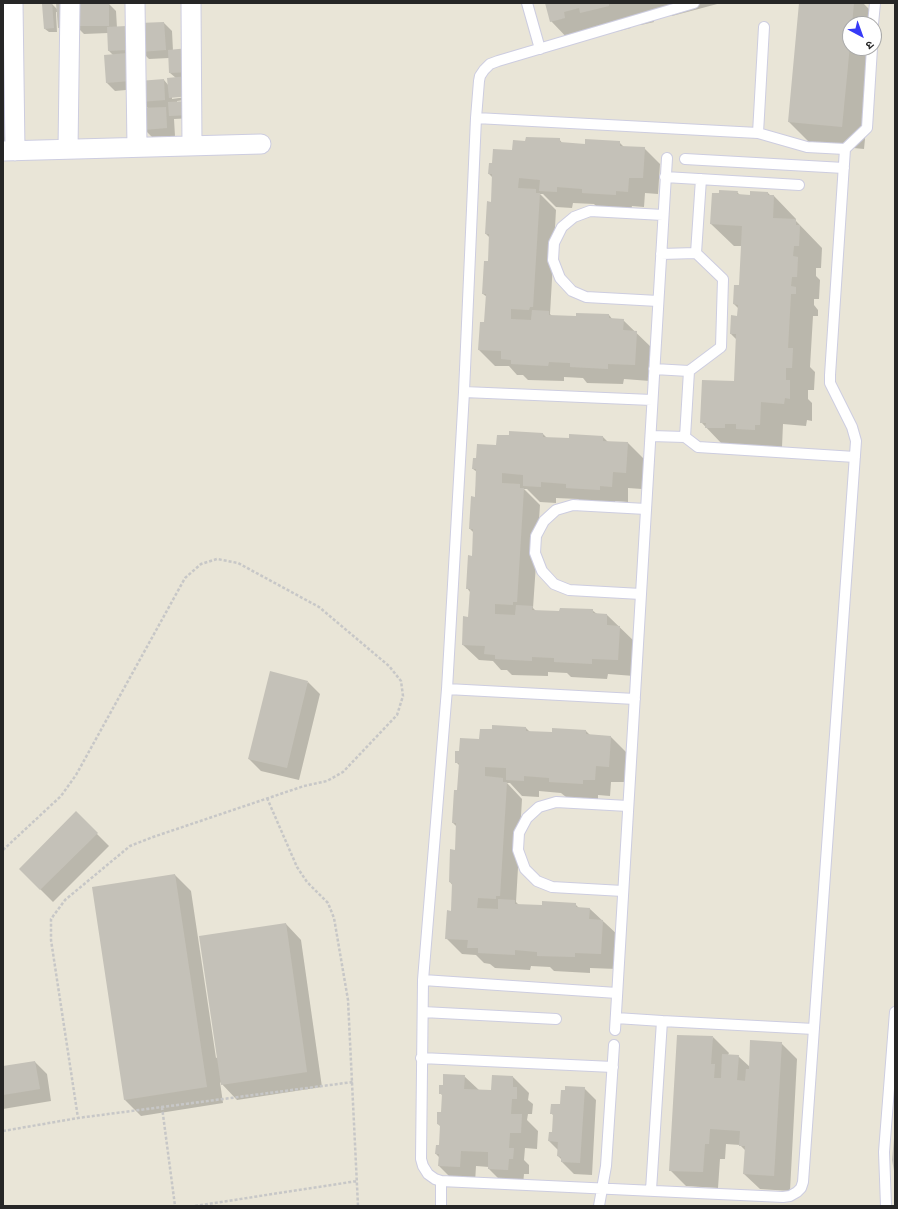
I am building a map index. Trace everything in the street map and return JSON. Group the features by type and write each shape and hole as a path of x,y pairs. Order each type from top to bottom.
{"street":[{"path":"13,3 9,151 261,144"},
{"path":"68,149 70,3"},
{"path":"135,3 137,147"},
{"path":"192,3 192,146"}],"lane":[{"path":"527,3 540,49"},
{"path":"694,3 498,61 490,64 484,70 479,81 476,118 464,392 447,689 423,980 421,1158 423,1166 428,1174 441,1181 783,1197 790,1196 801,1188 803,1182 855,457 855,434 830,383 830,375 845,149 867,128 872,56"},
{"path":"874,16 875,3"},
{"path":"758,133 764,27"},
{"path":"476,118 758,133 807,146 845,149"},
{"path":"615,1030 651,436 666,158"},
{"path":"685,159 844,168"},
{"path":"665,177 799,185"},
{"path":"696,253 701,180"},
{"path":"658,301 586,297 572,291 560,278 553,260 554,243 562,227 574,217 590,211 663,215"},
{"path":"654,369 689,371 721,347 723,279 696,253 661,254"},
{"path":"685,437 689,371"},
{"path":"464,392 652,400"},
{"path":"651,436 685,437 698,447 855,457"},
{"path":"641,594 569,590 554,584 542,571 535,554 536,536 544,520 556,510 573,505 646,509"},
{"path":"447,689 635,699"},
{"path":"623,891 552,887 537,881 525,869 518,850 519,833 527,818 539,807 556,802 628,806"},
{"path":"423,980 617,993"},
{"path":"423,1012 556,1019"},
{"path":"886,1206 884,1152 895,1012"},
{"path":"616,1018 814,1029"},
{"path":"651,1190 662,1021"},
{"path":"599,1206 606,1166 614,1045"},
{"path":"421,1058 613,1067"},
{"path":"441,1181 441,1206"}],"path":[{"path":"3,850 62,796 76,775 185,578 201,564 218,559 238,563 320,607 389,666 401,681 403,696 397,715 344,772 327,781 304,786 267,798 130,846 65,900 52,919 51,940 78,1118"},
{"path":"267,798 297,867 307,882 328,903 334,918 348,1000 358,1206"},
{"path":"3,1131 78,1118 353,1082"},
{"path":"162,1108 175,1206"},
{"path":"195,1206 357,1181"}],"building":[{"path":"52,3 54,28 44,29 42,4"},
{"path":"56,3 63,3 66,27 58,28"},
{"path":"75,3 109,3 109,26 75,26"},
{"path":"545,3 609,3 609,6 580,13 579,8 564,12 565,18 550,22"},
{"path":"799,3 854,3 853,16 842,16 842,56 849,56 842,127 788,122"},
{"path":"164,22 166,50 140,52 139,23"},
{"path":"126,26 127,50 108,51 107,27"},
{"path":"189,48 191,72 169,73 168,50"},
{"path":"128,53 130,81 106,83 104,55"},
{"path":"189,76 190,96 169,98 167,78"},
{"path":"164,79 165,100 140,102 139,81"},
{"path":"7,99 9,137 3,137 3,100"},
{"path":"189,101 190,115 169,116 168,102"},
{"path":"166,107 167,128 143,130 141,108"},
{"path":"526,137 560,138 560,142 585,144 585,139 620,141 620,146 645,147 643,178 629,178 628,192 616,191 616,195 582,193 582,189 557,187 557,192 539,191 540,180 519,178 518,188 536,189 536,193 540,193 533,307 530,307 529,310 511,309 511,319 531,320 532,310 549,311 549,315 576,316 576,313 609,314 609,318 624,319 623,330 637,331 635,365 608,364 608,369 570,367 570,363 549,362 548,366 511,364 511,360 501,359 501,351 478,350 480,322 484,322 486,294 482,294 484,261 488,261 489,234 485,234 487,201 491,202 492,174 488,174 489,163 492,163 493,149 512,150 513,140 525,141"},
{"path":"719,190 738,191 737,194 750,195 750,191 768,192 768,195 774,195 773,218 796,219 796,225 800,225 799,246 794,246 793,256 798,257 797,277 792,277 791,286 796,287 796,294 791,294 788,348 793,348 792,368 786,368 786,380 790,380 790,399 785,398 784,404 761,402 760,425 755,425 755,430 736,429 736,424 725,424 725,428 705,428 706,423 700,423 702,380 734,381 736,334 730,334 731,315 737,316 738,305 733,304 734,285 739,285 742,226 710,224 712,193 719,193"},
{"path":"509,431 543,433 543,437 569,438 569,434 603,436 603,441 628,442 626,473 613,472 612,487 600,486 600,490 566,488 566,484 541,482 541,487 523,486 523,475 502,473 502,483 520,484 520,488 524,488 517,602 513,602 513,605 495,604 495,614 515,615 516,605 533,606 532,610 559,611 560,608 593,609 593,613 607,614 607,625 620,626 618,660 592,659 592,664 554,662 554,658 532,657 532,661 495,659 495,655 484,654 485,646 462,645 463,616 468,617 470,589 466,589 468,555 472,556 473,529 469,529 471,496 475,497 476,469 472,469 473,458 476,458 477,444 496,445 497,435 509,435"},
{"path":"270,671 308,681 287,768 248,759"},
{"path":"492,725 526,727 526,731 552,732 552,728 586,730 586,734 611,736 609,767 596,766 595,780 583,780 583,784 549,782 549,778 524,776 524,781 506,780 506,768 485,767 485,776 503,778 503,782 507,782 500,896 496,896 496,899 478,898 477,908 498,909 498,899 515,900 515,904 542,905 542,901 576,903 576,907 590,908 589,919 603,920 601,954 575,953 575,957 537,956 537,952 515,950 515,955 478,953 478,948 467,948 468,940 445,939 447,910 451,911 452,883 449,882 450,849 455,850 456,823 452,823 454,790 457,790 459,763 455,763 455,751 459,751 460,738 479,739 480,729 492,729"},
{"path":"76,811 98,833 40,890 19,869"},
{"path":"175,874 207,1087 124,1100 92,887"},
{"path":"286,923 307,1072 221,1085 199,936"},
{"path":"677,1035 713,1036 711,1064 715,1064 714,1078 721,1078 722,1054 739,1055 737,1080 745,1081 746,1069 749,1069 750,1040 782,1042 774,1176 743,1174 745,1146 739,1146 740,1131 710,1129 709,1144 705,1144 703,1172 669,1171"},
{"path":"35,1061 40,1089 3,1095 3,1066"},
{"path":"443,1074 465,1075 464,1089 491,1090 492,1075 513,1076 513,1087 517,1087 517,1099 512,1099 511,1114 522,1114 521,1133 510,1133 509,1148 514,1148 513,1159 509,1159 508,1170 488,1169 488,1152 461,1151 460,1167 438,1166 439,1154 435,1154 436,1145 439,1145 440,1125 437,1124 437,1112 441,1112 442,1094 439,1094 439,1085 443,1085"},
{"path":"565,1086 585,1087 580,1163 561,1162 561,1157 557,1156 558,1142 548,1141 549,1132 552,1132 553,1114 550,1114 551,1104 560,1104 561,1090 565,1090"},
{"path":"895,1138 894,1171 892,1160"}]}
